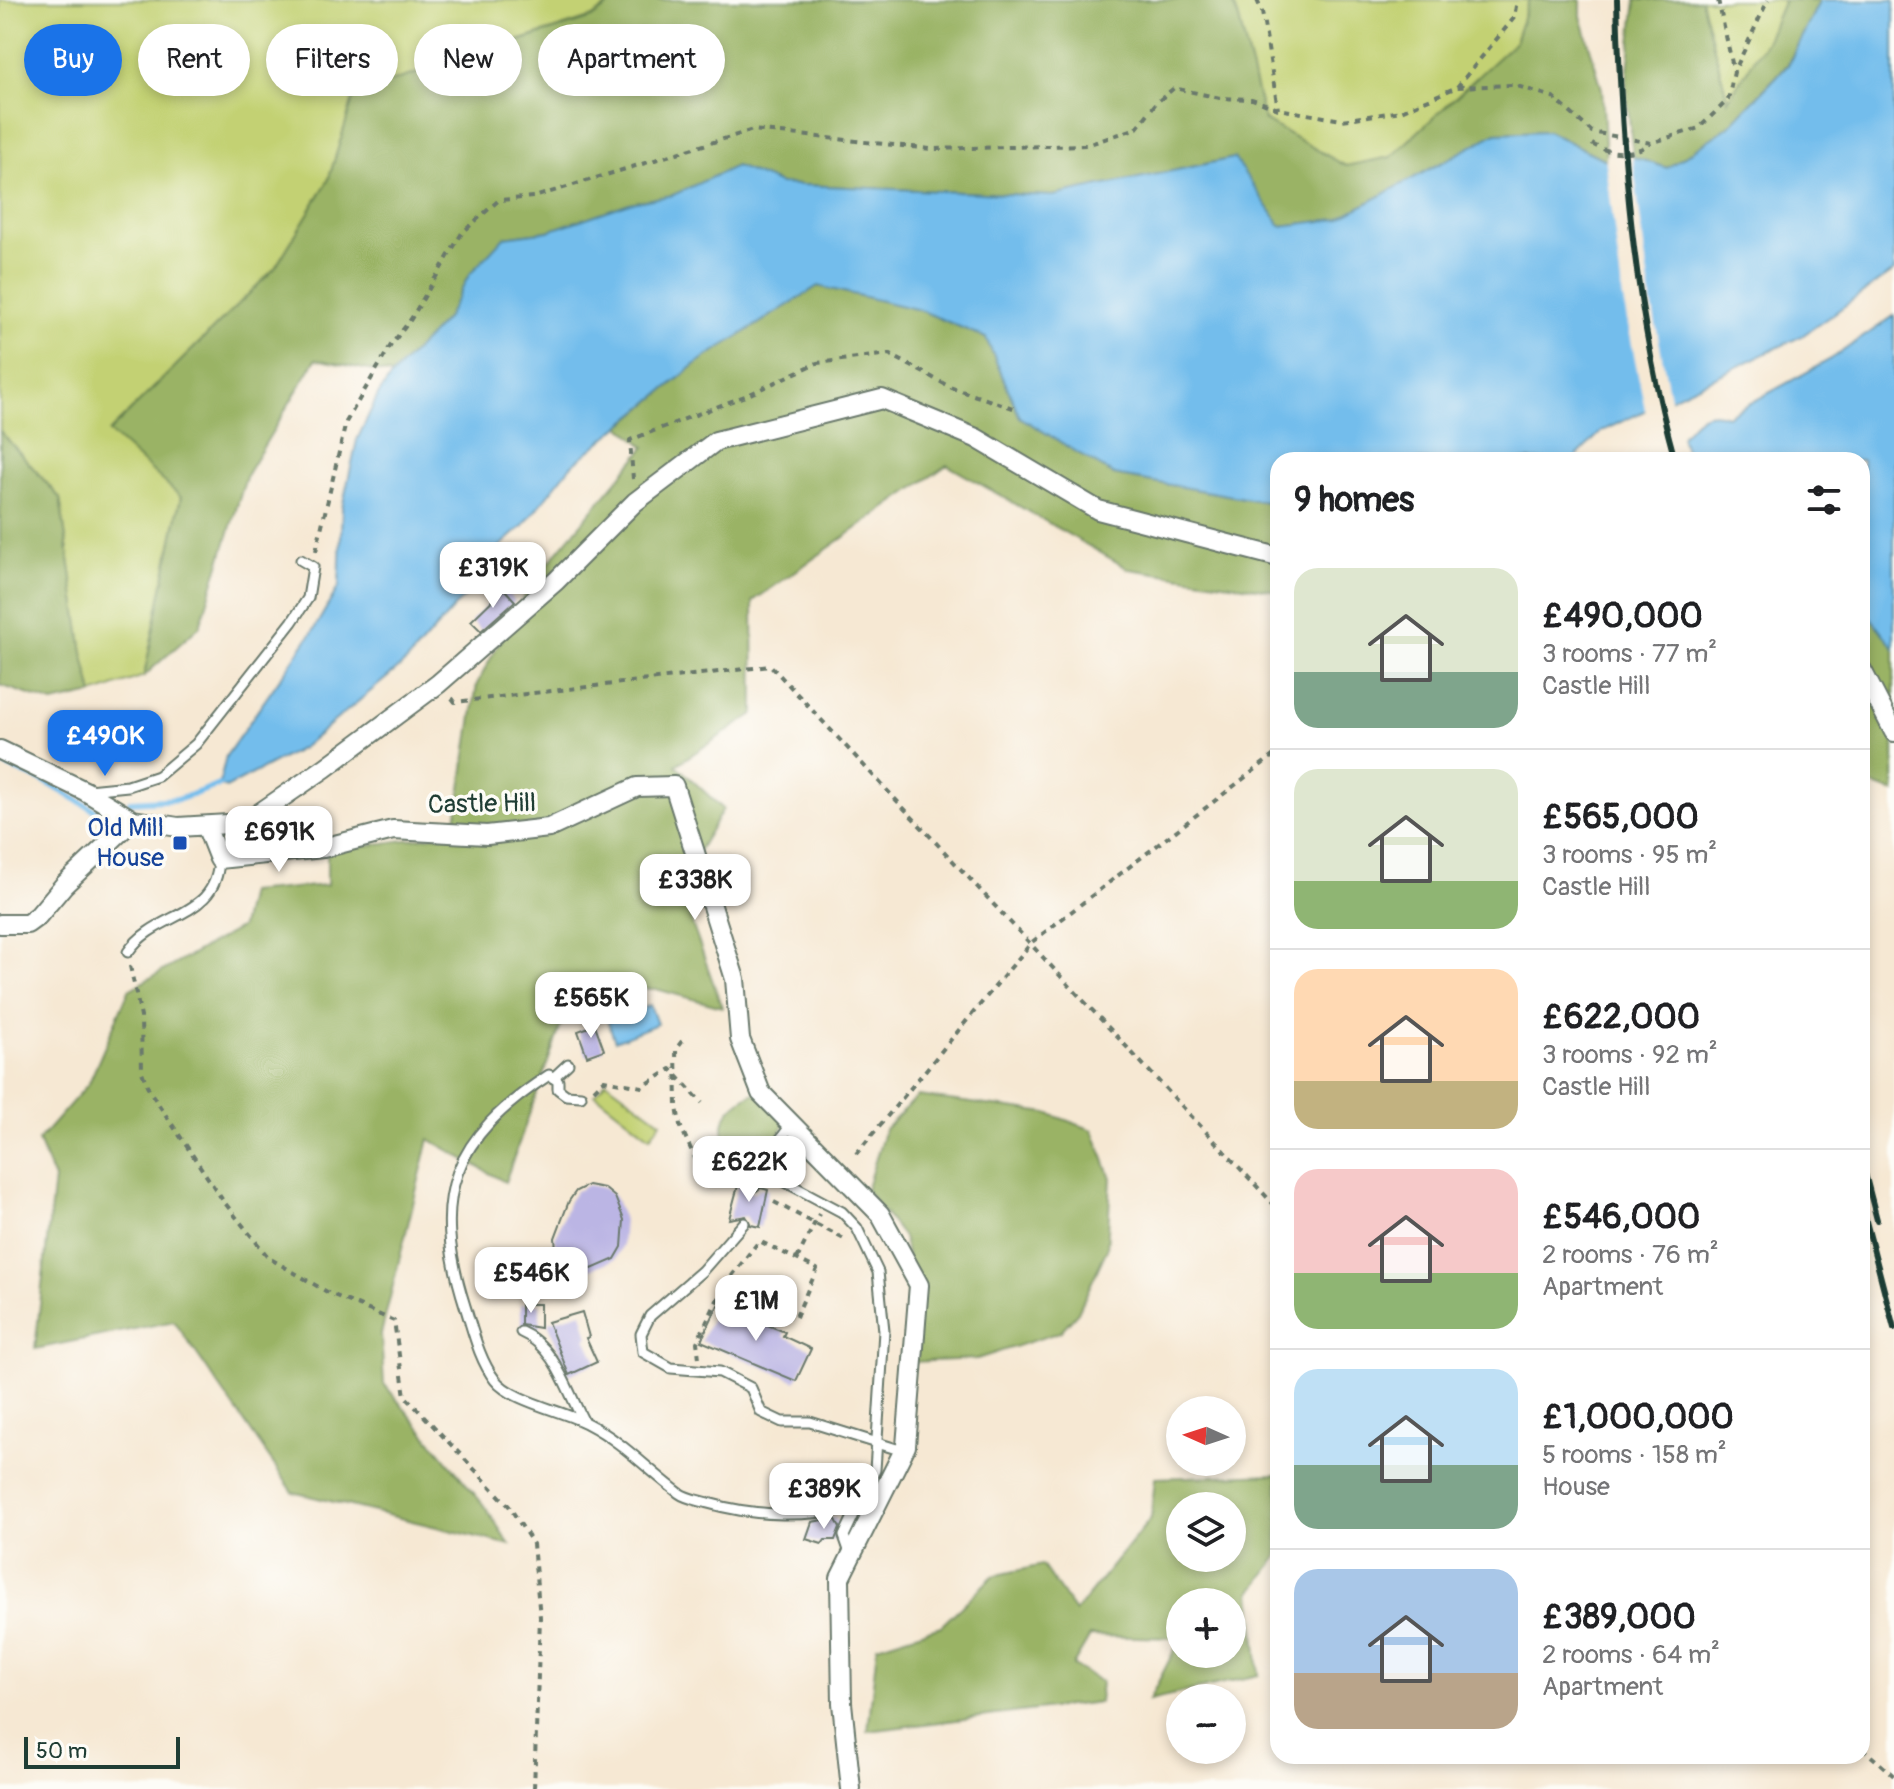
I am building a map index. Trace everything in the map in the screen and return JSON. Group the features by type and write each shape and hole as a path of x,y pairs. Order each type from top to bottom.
{"street":[{"path":"0,750 85,791 133,820 151,825 245,823 438,684 556,581 635,502 716,441 882,399 976,438 1098,510 1270,555"},
{"path":"1870,686 1894,732"},
{"name":"Castle Hill","path":"219,859 323,848 393,830 487,835 549,828 637,787 674,786 735,979 740,1039 761,1093 880,1214 919,1285 903,1451"},
{"path":"0,924 27,924 38,916 64,885 133,820"},
{"path":"206,826 219,859"},
{"path":"851,1789 842,1703 840,1578 903,1451"}],"lane":[{"path":"85,791 128,786 158,776 196,744 308,598 313,567 301,560"},
{"path":"128,952 139,936 204,901 219,877 219,859"},
{"path":"553,1078 568,1064"},
{"path":"581,1096 566,1095 549,1075 520,1094 481,1129 458,1165 450,1202 448,1242 480,1351 496,1382 584,1422 631,1450 682,1496 769,1515 804,1516 858,1507"},
{"path":"754,1186 761,1169 791,1125"},
{"path":"761,1169 842,1212 857,1228 871,1251 878,1272 884,1331 878,1443 875,1470 844,1536 851,1556"},
{"path":"744,1223 702,1271 650,1316 641,1334 643,1352 671,1368 720,1372 751,1388 761,1412 782,1422 810,1422 903,1451"},
{"path":"521,1332 537,1338 547,1350 584,1422"}],"path":[{"path":"1257,0 1262,12 1278,109"},
{"path":"1457,87 1514,18 1517,0"},
{"path":"1718,0 1734,72"},
{"path":"1592,144 1605,152 1641,150 1651,143 1699,128 1728,100 1734,72 1768,0"},
{"path":"313,567 346,422 462,233 499,200 534,197 753,130 931,149 970,145 1011,149 1087,145 1137,128 1156,103 1174,88 1220,98 1252,99 1278,109 1342,120 1401,111 1457,87 1514,85 1553,97 1592,132 1651,143"},
{"path":"635,502 630,440 750,394 817,363 889,354 952,388 1016,409"},
{"path":"438,684 455,702 771,666 1270,1200"},
{"path":"856,1154 1032,942 1270,758"},
{"path":"128,952 141,1017 142,1072 149,1090 216,1190 269,1258 329,1293 394,1321 405,1396 509,1506 533,1544 540,1617 534,1789"},
{"path":"682,1041 676,1049 678,1076 675,1086 680,1125 698,1165"},
{"path":"581,1096 589,1094 604,1080 642,1087 671,1069 702,1103"},
{"path":"774,1202 871,1251"},
{"path":"797,1259 825,1202"},
{"path":"702,1371 697,1342 724,1286 759,1241 817,1269 795,1319 724,1286"},
{"path":"760,1321 767,1305"},
{"path":"1870,1755 1894,1776"}],"green space":[{"path":"0,0 616,0 592,17 570,24 538,24 538,34 522,39 522,24 414,24 414,74 398,79 398,24 266,24 266,96 354,96 328,181 275,268 109,432 181,496 144,676 93,694 83,653 60,498 0,431"},
{"path":"616,0 1231,0 1239,19 1264,120 1346,166 1391,157 1515,42 1529,0 1581,0 1581,16 1602,89 1606,160 1547,131 1497,133 1338,219 1281,226 1233,158 1053,196 780,184 736,166 674,195 630,203 548,231 505,237 469,275 446,319 392,375 316,359 247,474 200,626 144,676 181,497 109,432 275,268 328,181 354,96 398,96 398,79 414,74 414,96 522,96 522,40 538,35 538,96 725,96 725,24 573,24 592,18"},
{"path":"1231,0 1529,0 1515,42 1391,157 1346,166 1264,120 1239,19"},
{"path":"1636,0 1701,0 1728,100 1768,38 1784,0 1820,0 1788,64 1728,127 1667,168 1633,157 1626,87"},
{"path":"1701,0 1784,0 1768,38 1728,100"},
{"path":"818,286 920,310 986,338 1020,417 1114,475 1270,503 1270,590 1129,569 947,465 753,601 754,714 676,765 723,809 678,885 722,1007 656,989 599,989 564,1017 505,1182 429,1139 381,1334 384,1384 483,1504 510,1545 293,1492 174,1321 35,1349 54,1179 38,1141 89,1083 129,990 241,927 249,892 327,885 327,851 454,833 477,684 530,585 645,447 621,426 701,360"},
{"path":"0,431 60,498 83,653 93,694 53,703 0,685"},
{"path":"1870,616 1894,648 1894,792 1870,784"},
{"path":"606,1081 661,1122 650,1137 595,1094"},
{"path":"757,1093 786,1123 755,1175 729,1159 723,1125 736,1104"},
{"path":"918,1096 1047,1113 1093,1130 1111,1178 1107,1249 1078,1312 1060,1332 977,1359 910,1362 914,1287 903,1237 866,1190 885,1129"},
{"path":"1270,1474 1270,1567 1251,1592 1259,1675 1219,1684 1166,1684 1166,1696 1149,1700 1166,1667 1246,1668 1246,1588 1166,1588 1166,1638 1090,1636 1073,1665 1101,1682 1099,1702 868,1731 877,1646 941,1626 993,1576 1042,1565 1075,1612 1151,1518 1155,1478"}],"water":[{"path":"1820,0 1894,0 1894,271 1802,336 1602,431 1581,452 1270,452 1270,503 1114,475 1020,417 986,338 920,310 818,286 701,360 571,466 523,526 487,558 491,575 458,603 407,661 302,748 226,788 219,785 226,756 313,631 339,586 342,508 357,440 378,395 392,375 446,319 469,275 504,237 548,231 630,203 673,195 736,166 780,184 1053,196 1234,158 1281,226 1338,219 1496,133 1547,131 1605,160 1633,157 1667,168 1728,127 1788,65"},
{"path":"1894,316 1894,648 1870,616 1870,452 1686,452 1681,437 1706,414 1727,416 1831,359"},
{"path":"650,1005 657,1024 615,1041 608,1022"}],"pier":[{"path":"1632,153 1650,293 1671,403 1646,414 1623,300 1605,155"}],"building":[{"path":"504,589 515,601 481,631 471,621"},
{"path":"595,1025 604,1050 587,1056 578,1031"},
{"path":"739,1182 747,1184 752,1193 761,1188 768,1190 760,1227 751,1225 746,1216 729,1219"},
{"path":"588,1185 604,1188 615,1197 624,1220 622,1247 615,1259 592,1269 568,1262 556,1249 555,1238 569,1201 576,1191"},
{"path":"521,1304 540,1304 540,1328 521,1325"},
{"path":"718,1305 785,1332 783,1336 811,1349 796,1381 701,1341"},
{"path":"582,1312 589,1337 586,1338 597,1362 569,1375 548,1322"},
{"path":"835,1518 840,1527 835,1540 825,1540 822,1544 806,1539 812,1522"}],"waterway":[{"path":"0,763 44,781 96,811"},
{"path":"130,802 180,799 219,785"}],"railway":[{"path":"1617,0 1622,115 1632,232 1649,347 1673,452"},
{"path":"1870,1193 1877,1220"},
{"path":"1870,1236 1894,1328"}],"place":[{"name":"Old Mill House","path":"180,843"}]}
